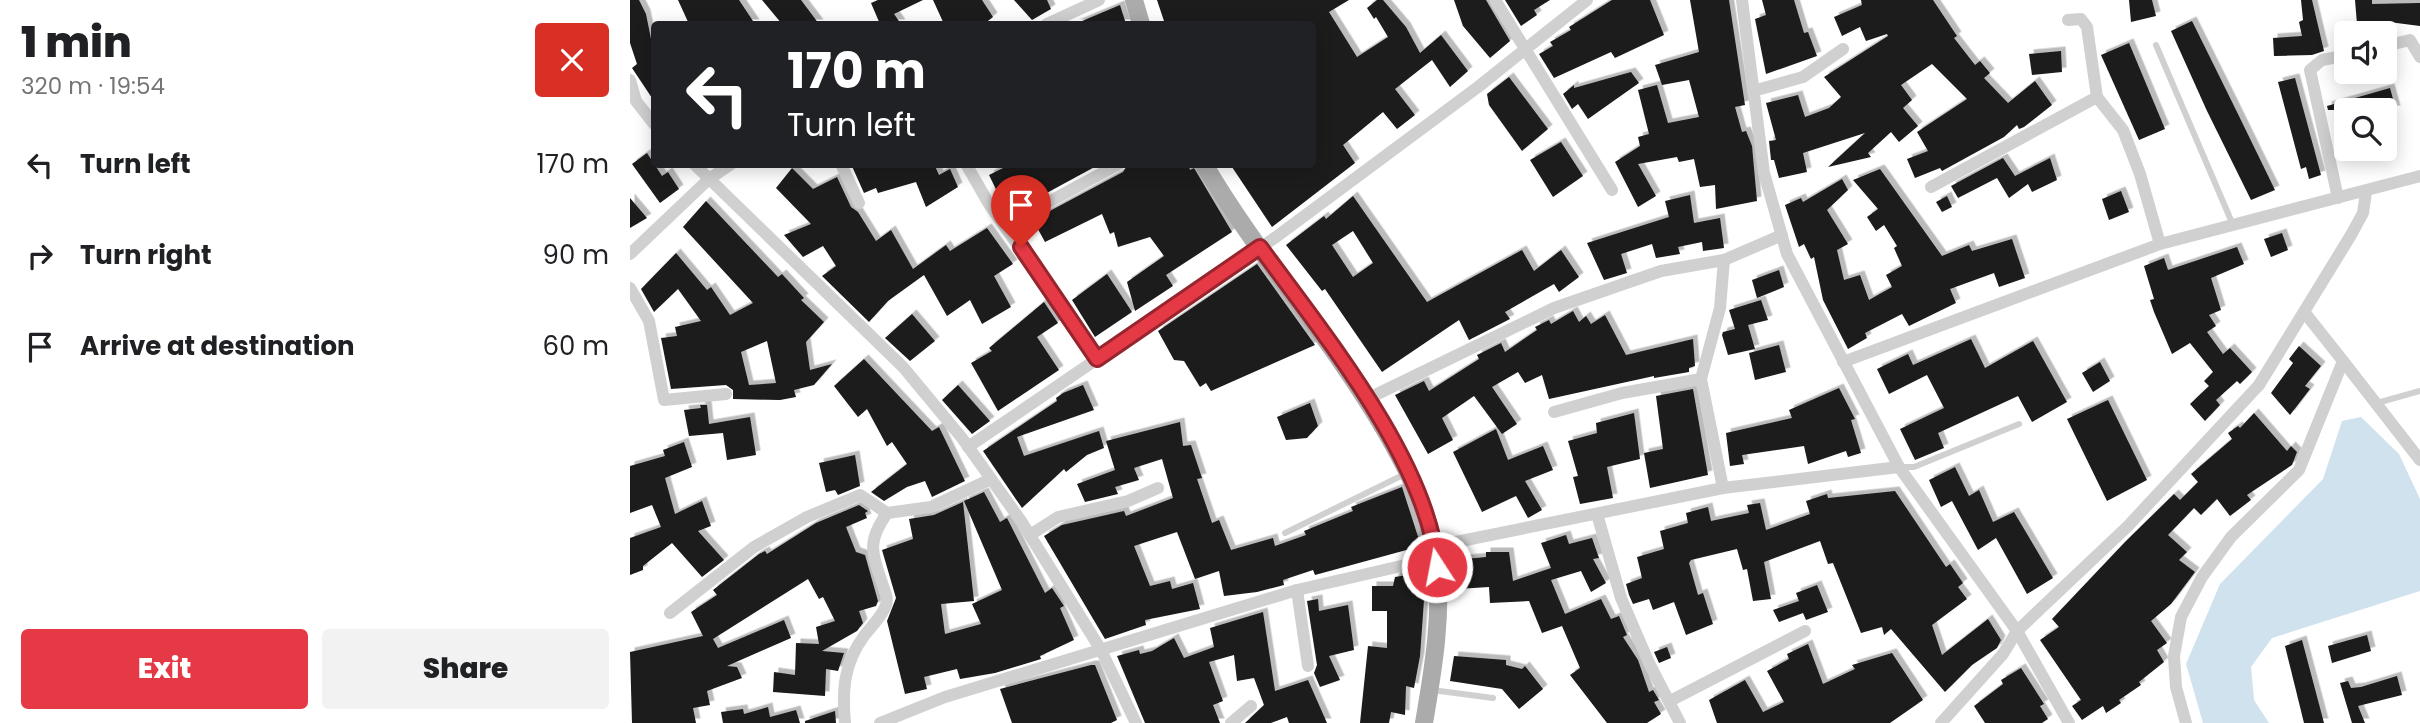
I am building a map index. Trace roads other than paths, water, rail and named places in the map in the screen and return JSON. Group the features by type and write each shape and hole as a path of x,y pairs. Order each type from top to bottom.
{"main road":[{"path":"1134,0 1140,21"},
{"path":"1207,168 1367,399 1410,472 1426,515 1436,558 1437,613 1424,723"}],"street":[{"path":"1054,21 1099,0"},
{"path":"1495,0 1612,190"},
{"path":"968,447 1260,247 1478,87 1587,0"},
{"path":"1741,0 1764,173 1787,254 1899,467 2017,631 2068,723"},
{"path":"2068,20 2081,19 2087,27 2097,97 2123,130 2140,174 2160,244"},
{"path":"2397,43 2410,40 2420,57"},
{"path":"1753,91 1803,77 1843,49"},
{"path":"2334,58 2322,60 2310,70 2338,198"},
{"path":"630,80 633,102 651,121"},
{"path":"1931,187 2097,97"},
{"path":"698,168 904,368 968,447 1030,536 1101,650 1136,723"},
{"path":"630,254 709,179 725,168"},
{"path":"843,168 859,203"},
{"path":"969,168 1097,359"},
{"path":"1006,225 1112,168"},
{"path":"1843,362 2160,244 2420,176"},
{"path":"1941,723 2003,654 2017,631 2105,549 2221,430 2259,385 2305,313 2363,213 2366,192"},
{"path":"1367,399 1555,308 1661,271 1724,260 1782,235"},
{"path":"1723,488 1701,379 1720,308 1724,260"},
{"path":"630,288 649,321 664,400 726,394"},
{"path":"2305,313 2420,460"},
{"path":"2186,723 2176,687 2175,656 2181,617 2202,577 2231,537 2299,470 2343,361"},
{"path":"1554,412 1622,393 1701,379"},
{"path":"880,723 945,697 1297,590 1436,558 1446,544 1723,488 1899,467"},
{"path":"670,612 754,547 807,517 860,495 887,513 930,507 991,479"},
{"path":"1030,536 1058,517 1128,501 1157,488"},
{"path":"845,723 842,691 846,669 855,648 886,606 887,597 871,547 874,533 887,513"},
{"path":"1597,514 1620,598 1680,723"},
{"path":"1297,590 1308,666"},
{"path":"1670,701 1805,631"},
{"path":"1231,723 1251,706"}],"lane":[{"path":"2156,45 2234,226"},
{"path":"2377,403 2420,391"},
{"path":"1899,467 1914,467 2019,424"},
{"path":"1285,533 1410,472"},
{"path":"1430,689 1493,698"}],"water":[{"path":"2361,417 2399,454 2420,499 2420,591 2272,638 2251,667 2254,700 2269,723 2203,723 2186,664 2220,584 2323,479 2342,421"}]}
